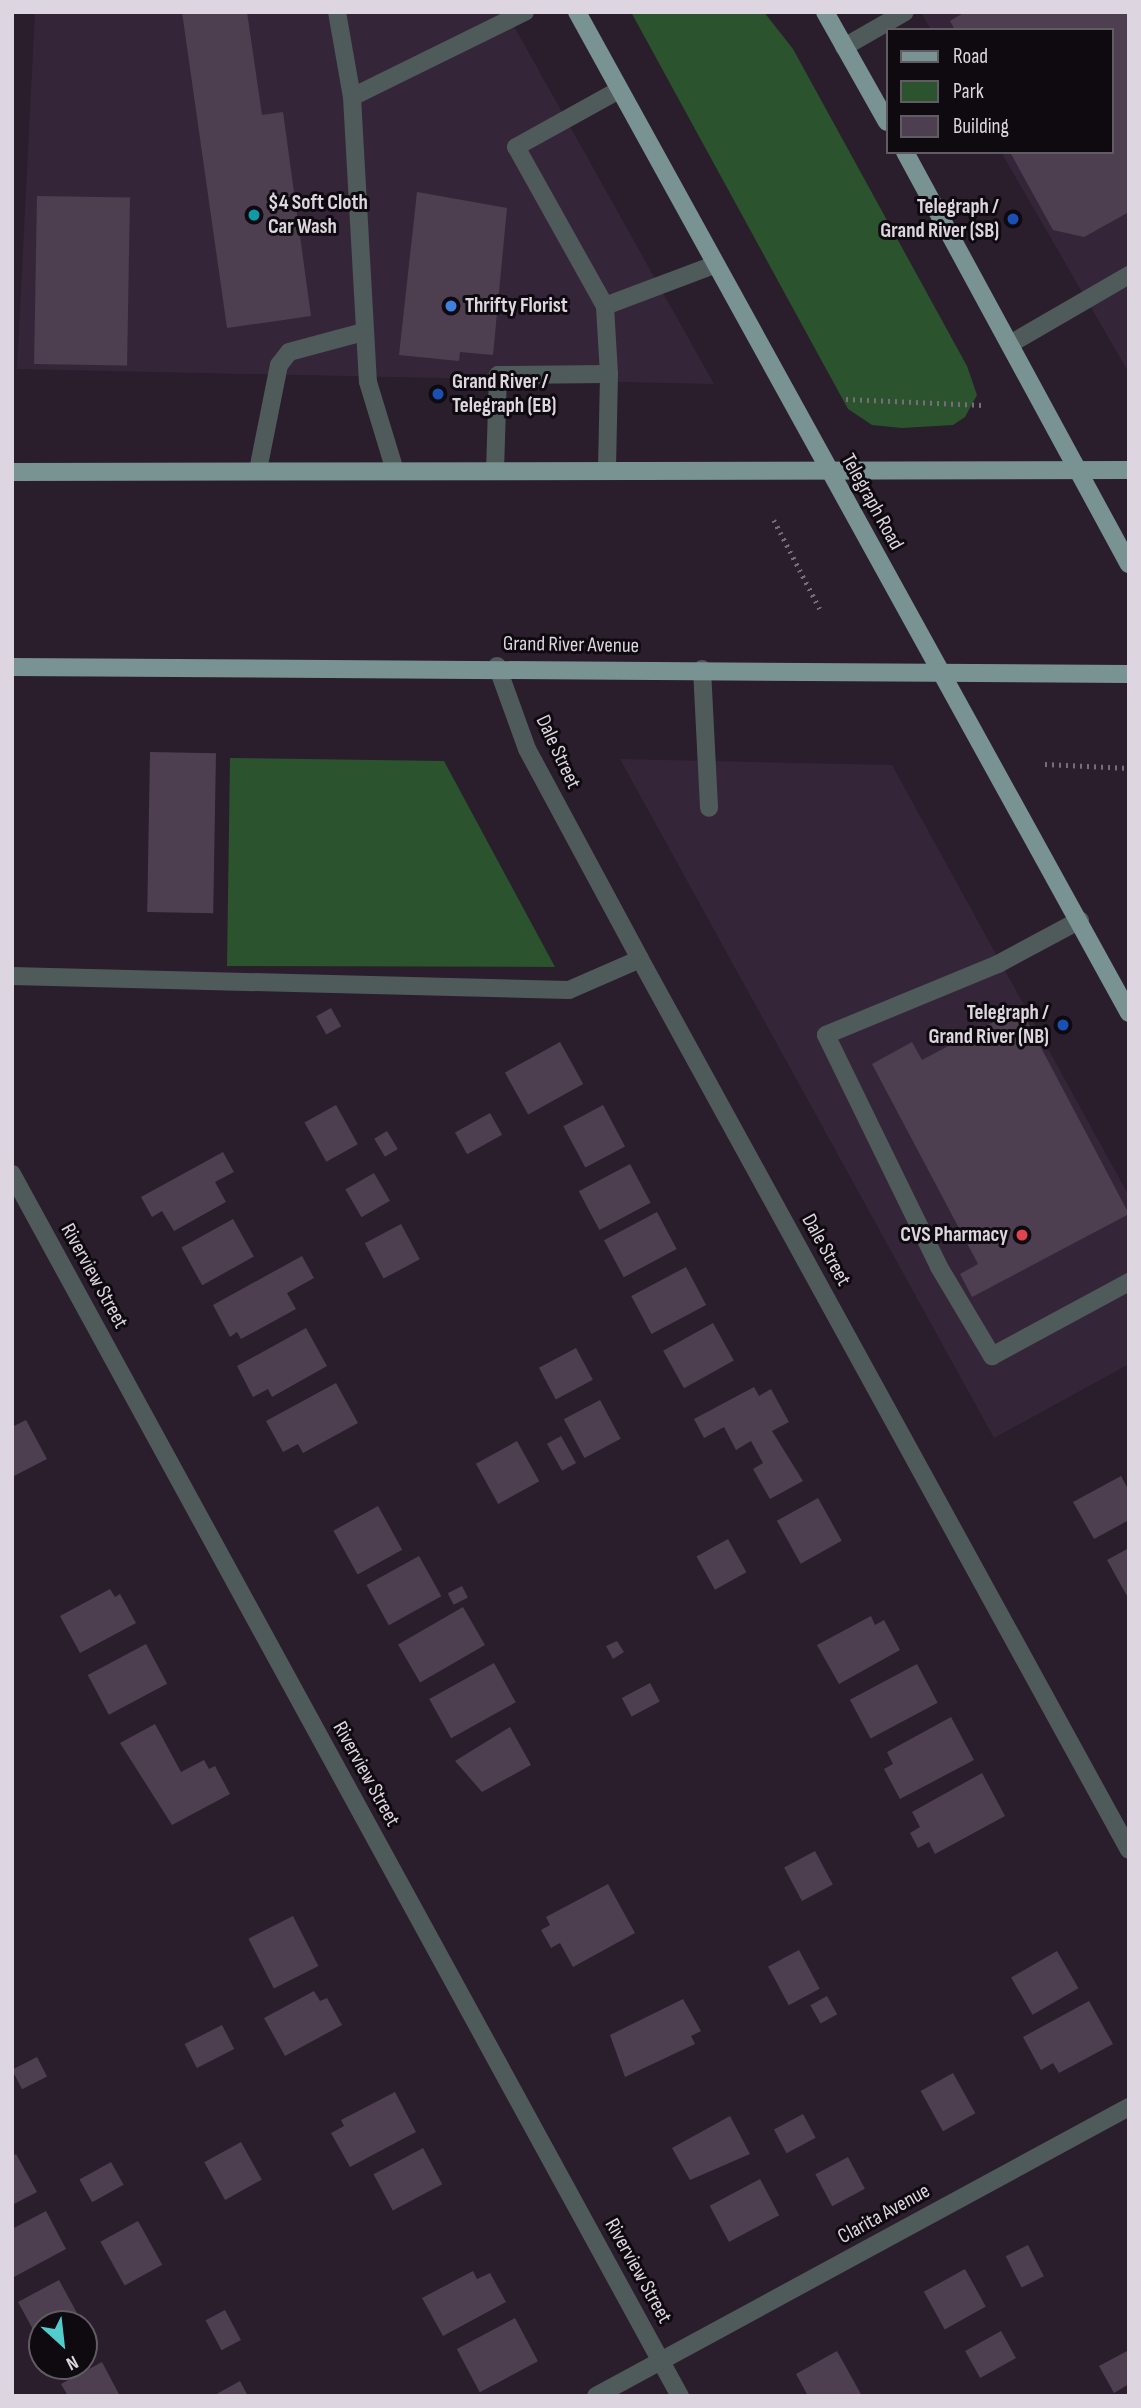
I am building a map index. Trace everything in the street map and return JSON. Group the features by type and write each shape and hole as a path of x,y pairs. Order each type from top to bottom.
{"main road":[{"name":"Telegraph Road","path":"577,12 1129,1013"},
{"path":"825,12 886,120"},
{"path":"906,154 1129,564"},
{"path":"12,472 1129,470"},
{"name":"Grand River Avenue","path":"12,667 497,666 1129,674"}],"street":[{"path":"337,12 352,97 363,332 368,382 395,471"},
{"path":"352,97 525,12"},
{"path":"844,47 905,12"},
{"path":"607,470 609,374 606,306 516,147 620,90"},
{"path":"606,306 714,264"},
{"path":"1010,344 1129,275"},
{"path":"258,470 279,365 289,352 363,332"},
{"path":"495,471 498,374 609,374"},
{"name":"Dale Street","path":"497,666 527,748 640,960 1129,1850"},
{"path":"702,669 709,808"},
{"path":"1080,920 826,1035 939,1267 992,1356 1129,1282"},
{"path":"12,976 569,990 640,960"},
{"name":"Riverview Street","path":"12,1174 680,2396"},
{"name":"Clarita Avenue","path":"596,2396 1129,2107"}],"path":[{"path":"846,400 983,405"},
{"path":"774,520 820,609"},
{"path":"1045,764 1129,768"}],"shaded area":[{"path":"35,12 506,12 714,384 17,369"},
{"path":"921,12 1129,12 1129,373 1002,154 1113,154 1113,28 930,28"},
{"path":"620,759 892,765 1129,1196 1129,1364 994,1438"}],"green space":[{"path":"631,12 764,12 793,49 967,366 977,395 965,417 953,425 902,428 872,425 848,409"},
{"path":"230,758 444,761 555,967 227,966"}],"building":[{"name":"$4 Soft Cloth Car Wash","path":"182,12 247,12 262,115 283,112 311,316 227,328"},
{"path":"965,12 1129,12 1129,212 1084,237 1053,230 1011,154 1113,154 1113,28 954,28 950,21"},
{"name":"Thrifty Florist","path":"417,192 507,208 493,355 460,352 459,361 399,355"},
{"path":"37,196 130,198 127,366 34,364"},
{"path":"150,752 216,753 213,913 147,912"},
{"path":"331,1008 341,1026 326,1035 316,1016"},
{"name":"CVS Pharmacy","path":"1020,1008 1129,1214 972,1297 960,1274 978,1264 872,1064 912,1042 922,1060"},
{"path":"560,1042 583,1084 528,1115 505,1073"},
{"path":"336,1105 358,1144 326,1162 305,1122"},
{"path":"603,1105 625,1146 585,1168 563,1126"},
{"path":"490,1113 502,1135 467,1154 455,1132"},
{"path":"387,1131 398,1149 385,1157 374,1139"},
{"path":"223,1152 234,1172 215,1182 226,1202 174,1231 162,1211 152,1217 141,1197"},
{"path":"630,1164 651,1203 599,1230 579,1191"},
{"path":"374,1173 390,1201 361,1217 345,1190"},
{"path":"657,1212 677,1249 624,1277 604,1240"},
{"path":"233,1219 254,1257 202,1285 181,1248"},
{"path":"401,1224 420,1259 384,1279 365,1243"},
{"path":"302,1256 314,1278 287,1293 296,1309 241,1339 237,1332 230,1337 213,1305"},
{"path":"686,1267 706,1305 651,1334 631,1296"},
{"path":"713,1323 734,1361 684,1388 663,1351"},
{"path":"306,1328 327,1366 272,1397 268,1389 253,1397 237,1366"},
{"path":"576,1348 593,1380 556,1400 539,1368"},
{"path":"336,1383 358,1423 303,1453 298,1444 283,1452 266,1421"},
{"path":"754,1387 759,1396 771,1389 789,1422 772,1431 803,1481 770,1499 753,1469 763,1463 751,1441 736,1450 724,1427 704,1438 694,1419"},
{"path":"600,1400 621,1439 584,1458 564,1419"},
{"path":"26,1420 47,1459 12,1477 12,1427"},
{"path":"561,1436 576,1463 562,1471 547,1444"},
{"path":"517,1441 539,1481 498,1504 476,1464"},
{"path":"1121,1476 1129,1491 1129,1520 1094,1539 1073,1502"},
{"path":"818,1498 842,1541 801,1564 777,1521"},
{"path":"378,1506 402,1550 358,1574 333,1531"},
{"path":"728,1539 746,1572 715,1590 697,1556"},
{"path":"1129,1548 1129,1595 1127,1596 1107,1560"},
{"path":"419,1556 441,1596 389,1625 367,1585"},
{"path":"462,1586 468,1598 454,1605 448,1593"},
{"path":"110,1589 115,1597 120,1594 136,1623 80,1653 60,1616"},
{"path":"463,1607 485,1645 420,1683 398,1644"},
{"path":"871,1616 875,1625 884,1620 900,1650 839,1684 817,1645"},
{"path":"617,1641 624,1652 613,1659 606,1646"},
{"path":"146,1644 167,1684 109,1715 88,1675"},
{"path":"494,1663 516,1702 451,1738 429,1699"},
{"path":"917,1664 938,1703 871,1739 850,1700"},
{"path":"650,1683 660,1702 632,1717 622,1698"},
{"path":"951,1717 974,1760 900,1799 884,1769 893,1764 887,1752"},
{"path":"155,1724 181,1772 204,1760 209,1769 215,1766 230,1794 172,1825 120,1743"},
{"path":"510,1727 531,1765 482,1792 455,1761"},
{"path":"982,1773 1005,1816 935,1854 929,1842 918,1848 910,1833 920,1827 912,1812"},
{"path":"815,1851 833,1885 802,1901 784,1867"},
{"path":"608,1884 635,1933 573,1967 560,1943 551,1948 541,1930 550,1925 546,1917"},
{"path":"293,1916 318,1966 274,1989 248,1939"},
{"path":"799,1950 820,1989 789,2005 768,1966"},
{"path":"1057,1951 1078,1988 1033,2015 1011,1978"},
{"path":"314,1991 320,2001 327,1998 342,2025 285,2056 264,2018"},
{"path":"827,1996 837,2014 821,2024 810,2005"},
{"path":"683,1999 701,2031 691,2036 695,2044 625,2077 610,2035"},
{"path":"1089,2001 1113,2044 1059,2073 1053,2063 1041,2070 1023,2037"},
{"path":"222,2025 234,2049 197,2068 185,2044"},
{"path":"37,2057 47,2077 22,2089 12,2070"},
{"path":"953,2073 975,2113 943,2131 921,2091"},
{"path":"395,2092 416,2132 350,2167 331,2133 344,2126 341,2120"},
{"path":"803,2114 816,2138 787,2153 774,2129"},
{"path":"730,2116 750,2154 690,2180 672,2148"},
{"path":"241,2142 262,2180 225,2200 204,2162"},
{"path":"423,2148 442,2184 393,2210 374,2174"},
{"path":"16,2154 37,2192 12,2205 12,2156"},
{"path":"848,2157 865,2189 832,2206 815,2174"},
{"path":"111,2162 124,2185 92,2202 80,2179"},
{"path":"760,2179 779,2215 729,2242 710,2206"},
{"path":"46,2211 66,2249 12,2278 12,2229"},
{"path":"138,2221 162,2265 125,2286 100,2242"},
{"path":"1028,2245 1044,2276 1022,2288 1006,2256"},
{"path":"965,2269 986,2307 945,2329 924,2292"},
{"path":"473,2271 477,2279 490,2273 506,2302 443,2336 422,2298"},
{"path":"59,2280 75,2310 28,2310 28,2320 18,2302"},
{"path":"225,2310 241,2340 222,2350 206,2320"},
{"path":"515,2318 538,2361 480,2392 457,2349"},
{"path":"1001,2331 1016,2358 980,2378 965,2351"},
{"path":"1129,2350 1129,2384 1114,2393 1099,2366"},
{"path":"837,2351 862,2396 808,2396 796,2374"},
{"path":"102,2362 120,2396 68,2396 61,2384 68,2380 98,2380 98,2364"},
{"path":"240,2381 248,2396 213,2396"}],"place":[{"name":"$4 Soft Cloth Car Wash","path":"254,215"},
{"name":"Telegraph / Grand River (SB)","path":"1013,219"},
{"name":"Thrifty Florist","path":"451,306"},
{"name":"Grand River / Telegraph (EB)","path":"438,394"},
{"name":"Telegraph / Grand River (NB)","path":"1063,1025"},
{"name":"CVS Pharmacy","path":"1022,1235"}]}
